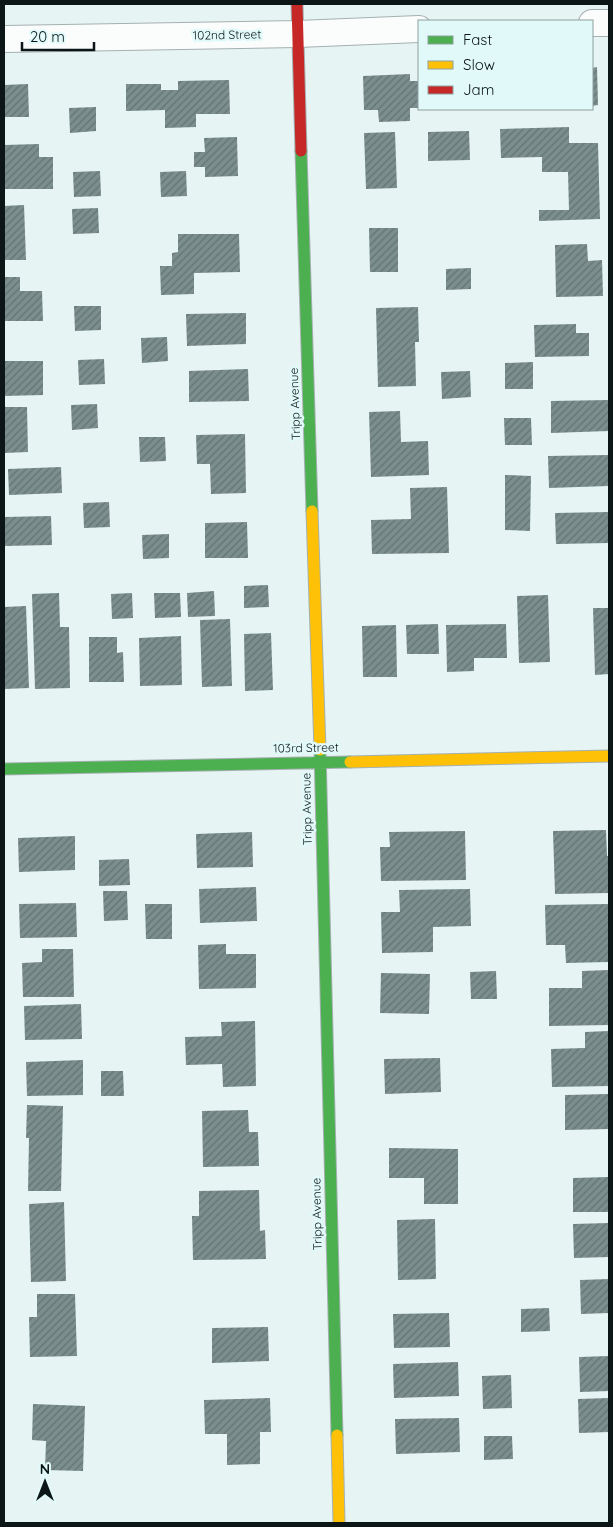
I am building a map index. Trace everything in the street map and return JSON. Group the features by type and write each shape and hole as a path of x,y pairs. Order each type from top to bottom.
{"street":[{"name":"Tripp Avenue","path":"297,4 320,762 339,1523"},
{"path":"593,23 609,23"},
{"name":"102nd Street","path":"4,39 298,34 418,29"},
{"name":"103rd Street","path":"4,769 609,756"}],"building":[{"path":"597,67 598,105 593,106 593,68"},
{"path":"410,74 410,81 418,81 418,108 410,108 410,121 379,122 378,110 364,110 363,76"},
{"path":"229,80 230,114 196,114 196,127 165,128 165,110 126,111 126,84 161,84 161,90 178,90 178,81"},
{"path":"28,84 29,117 4,117 4,85"},
{"path":"96,107 96,131 70,133 69,108"},
{"path":"569,127 569,143 598,143 600,219 539,221 539,210 569,210 568,172 542,172 542,157 501,158 500,129"},
{"path":"469,131 470,160 428,161 428,132"},
{"path":"395,132 397,188 366,189 364,133"},
{"path":"237,137 238,176 205,177 205,167 194,167 194,152 205,152 204,138"},
{"path":"39,144 39,157 53,157 53,189 4,189 4,145"},
{"path":"100,171 101,196 74,197 73,172"},
{"path":"186,171 187,196 161,197 160,172"},
{"path":"24,205 26,260 4,260 4,206"},
{"path":"98,208 99,233 73,234 72,209"},
{"path":"369,228 398,228 398,272 370,272"},
{"path":"178,234 239,234 240,272 194,273 194,294 161,295 160,266 172,266 172,253 178,252"},
{"path":"587,244 588,261 602,260 603,296 556,297 555,245"},
{"path":"471,268 471,289 446,290 446,269"},
{"path":"4,277 20,277 20,291 42,291 43,321 4,321"},
{"path":"74,306 101,306 101,330 75,331"},
{"path":"418,307 419,342 415,342 416,386 378,387 376,308"},
{"path":"246,313 246,344 187,346 186,314"},
{"path":"576,324 576,333 589,333 589,356 535,357 534,325"},
{"path":"167,337 168,361 142,363 141,338"},
{"path":"104,359 105,384 79,385 78,360"},
{"path":"4,361 43,361 43,395 4,396"},
{"path":"533,362 533,389 505,389 505,363"},
{"path":"248,369 249,401 189,402 189,371"},
{"path":"470,371 471,397 442,399 441,372"},
{"path":"609,400 609,431 551,433 551,401"},
{"path":"97,404 98,428 72,430 71,405"},
{"path":"4,407 27,407 28,452 4,453"},
{"path":"400,411 401,442 428,441 429,475 371,477 369,412"},
{"path":"504,418 531,418 532,445 505,445"},
{"path":"245,434 246,493 211,494 210,464 197,464 196,435"},
{"path":"139,437 165,437 166,461 140,462"},
{"path":"608,455 608,486 549,488 548,456"},
{"path":"61,467 62,493 9,495 8,469"},
{"path":"505,475 531,476 530,531 505,530"},
{"path":"447,487 449,553 372,554 371,520 411,519 410,488"},
{"path":"109,502 110,527 84,528 83,503"},
{"path":"609,512 609,543 556,544 555,513"},
{"path":"51,516 52,545 4,546 4,517"},
{"path":"247,522 248,558 205,558 205,523"},
{"path":"169,534 169,558 143,559 142,535"},
{"path":"268,585 269,607 244,608 244,586"},
{"path":"214,591 215,616 188,617 187,593"},
{"path":"59,593 60,627 69,627 70,688 35,689 32,594"},
{"path":"132,593 133,618 112,619 111,594"},
{"path":"154,593 180,593 181,617 155,618"},
{"path":"548,595 550,662 519,663 517,596"},
{"path":"26,606 29,688 4,689 4,607"},
{"path":"593,608 609,608 609,674 595,675"},
{"path":"230,619 232,686 202,687 200,620"},
{"path":"438,624 439,654 407,654 406,625"},
{"path":"506,624 507,658 474,658 474,671 447,672 446,625"},
{"path":"396,625 397,677 363,677 362,626"},
{"path":"271,633 273,690 245,691 244,634"},
{"path":"181,636 182,685 140,686 139,638"},
{"path":"89,637 117,637 117,653 123,652 124,682 89,682"},
{"path":"606,830 607,856 609,856 609,893 555,894 553,831"},
{"path":"465,831 466,880 381,881 380,847 390,847 389,832"},
{"path":"252,832 253,867 197,868 196,834"},
{"path":"75,836 75,870 19,872 18,838"},
{"path":"129,859 130,885 99,886 99,860"},
{"path":"256,887 257,921 200,923 199,889"},
{"path":"470,889 471,926 433,927 433,952 382,953 381,912 400,912 399,890"},
{"path":"103,891 127,891 128,920 104,921"},
{"path":"76,903 77,937 20,938 19,904"},
{"path":"145,904 172,904 172,939 146,939"},
{"path":"609,904 608,962 566,963 565,945 546,945 545,905"},
{"path":"226,944 226,954 256,954 256,988 199,989 198,945"},
{"path":"42,949 73,949 74,997 23,997 22,963 42,962"},
{"path":"609,970 609,1025 549,1026 549,988 582,988 582,971"},
{"path":"496,971 497,999 471,999 470,972"},
{"path":"381,973 430,974 429,1014 380,1013"},
{"path":"81,1004 82,1039 25,1040 24,1006"},
{"path":"255,1021 256,1086 223,1087 222,1064 186,1065 185,1037 222,1036 221,1022"},
{"path":"609,1031 609,1086 552,1087 551,1049 585,1048 585,1032"},
{"path":"440,1058 441,1092 385,1094 384,1059"},
{"path":"83,1060 83,1095 27,1096 26,1062"},
{"path":"101,1071 123,1071 124,1096 101,1096"},
{"path":"609,1094 609,1129 565,1130 565,1095"},
{"path":"27,1105 63,1106 61,1191 28,1191 29,1138 26,1138"},
{"path":"248,1110 249,1132 258,1132 259,1166 203,1167 202,1111"},
{"path":"389,1148 458,1149 458,1204 424,1204 424,1178 389,1178"},
{"path":"609,1177 609,1212 573,1212 573,1178"},
{"path":"259,1190 260,1231 265,1230 266,1259 193,1260 192,1216 199,1216 199,1191"},
{"path":"64,1202 66,1281 31,1282 29,1204"},
{"path":"435,1219 436,1279 398,1280 397,1220"},
{"path":"609,1223 609,1257 574,1258 573,1224"},
{"path":"609,1279 609,1313 581,1314 580,1280"},
{"path":"37,1294 75,1294 77,1356 30,1357 29,1317 37,1317"},
{"path":"549,1308 550,1331 521,1332 521,1309"},
{"path":"449,1313 450,1347 394,1348 393,1314"},
{"path":"268,1327 269,1361 212,1363 212,1328"},
{"path":"609,1356 609,1391 580,1392 579,1357"},
{"path":"458,1362 459,1396 394,1398 393,1364"},
{"path":"511,1375 512,1408 483,1409 482,1376"},
{"path":"270,1398 271,1432 260,1432 260,1464 227,1465 227,1434 205,1434 204,1400"},
{"path":"609,1398 609,1432 579,1433 578,1399"},
{"path":"33,1404 85,1406 83,1471 45,1470 46,1441 32,1440"},
{"path":"459,1418 460,1452 396,1454 395,1419"},
{"path":"484,1436 512,1436 513,1459 484,1460"}],"traffic: fast":[{"path":"301,151 312,511"},
{"path":"320,750 337,1435"},
{"path":"4,769 350,762"}],"traffic: slow":[{"path":"312,511 320,750"},
{"path":"350,762 609,756"},
{"path":"337,1435 339,1523"}],"traffic: jam":[{"path":"297,4 301,151"}]}
